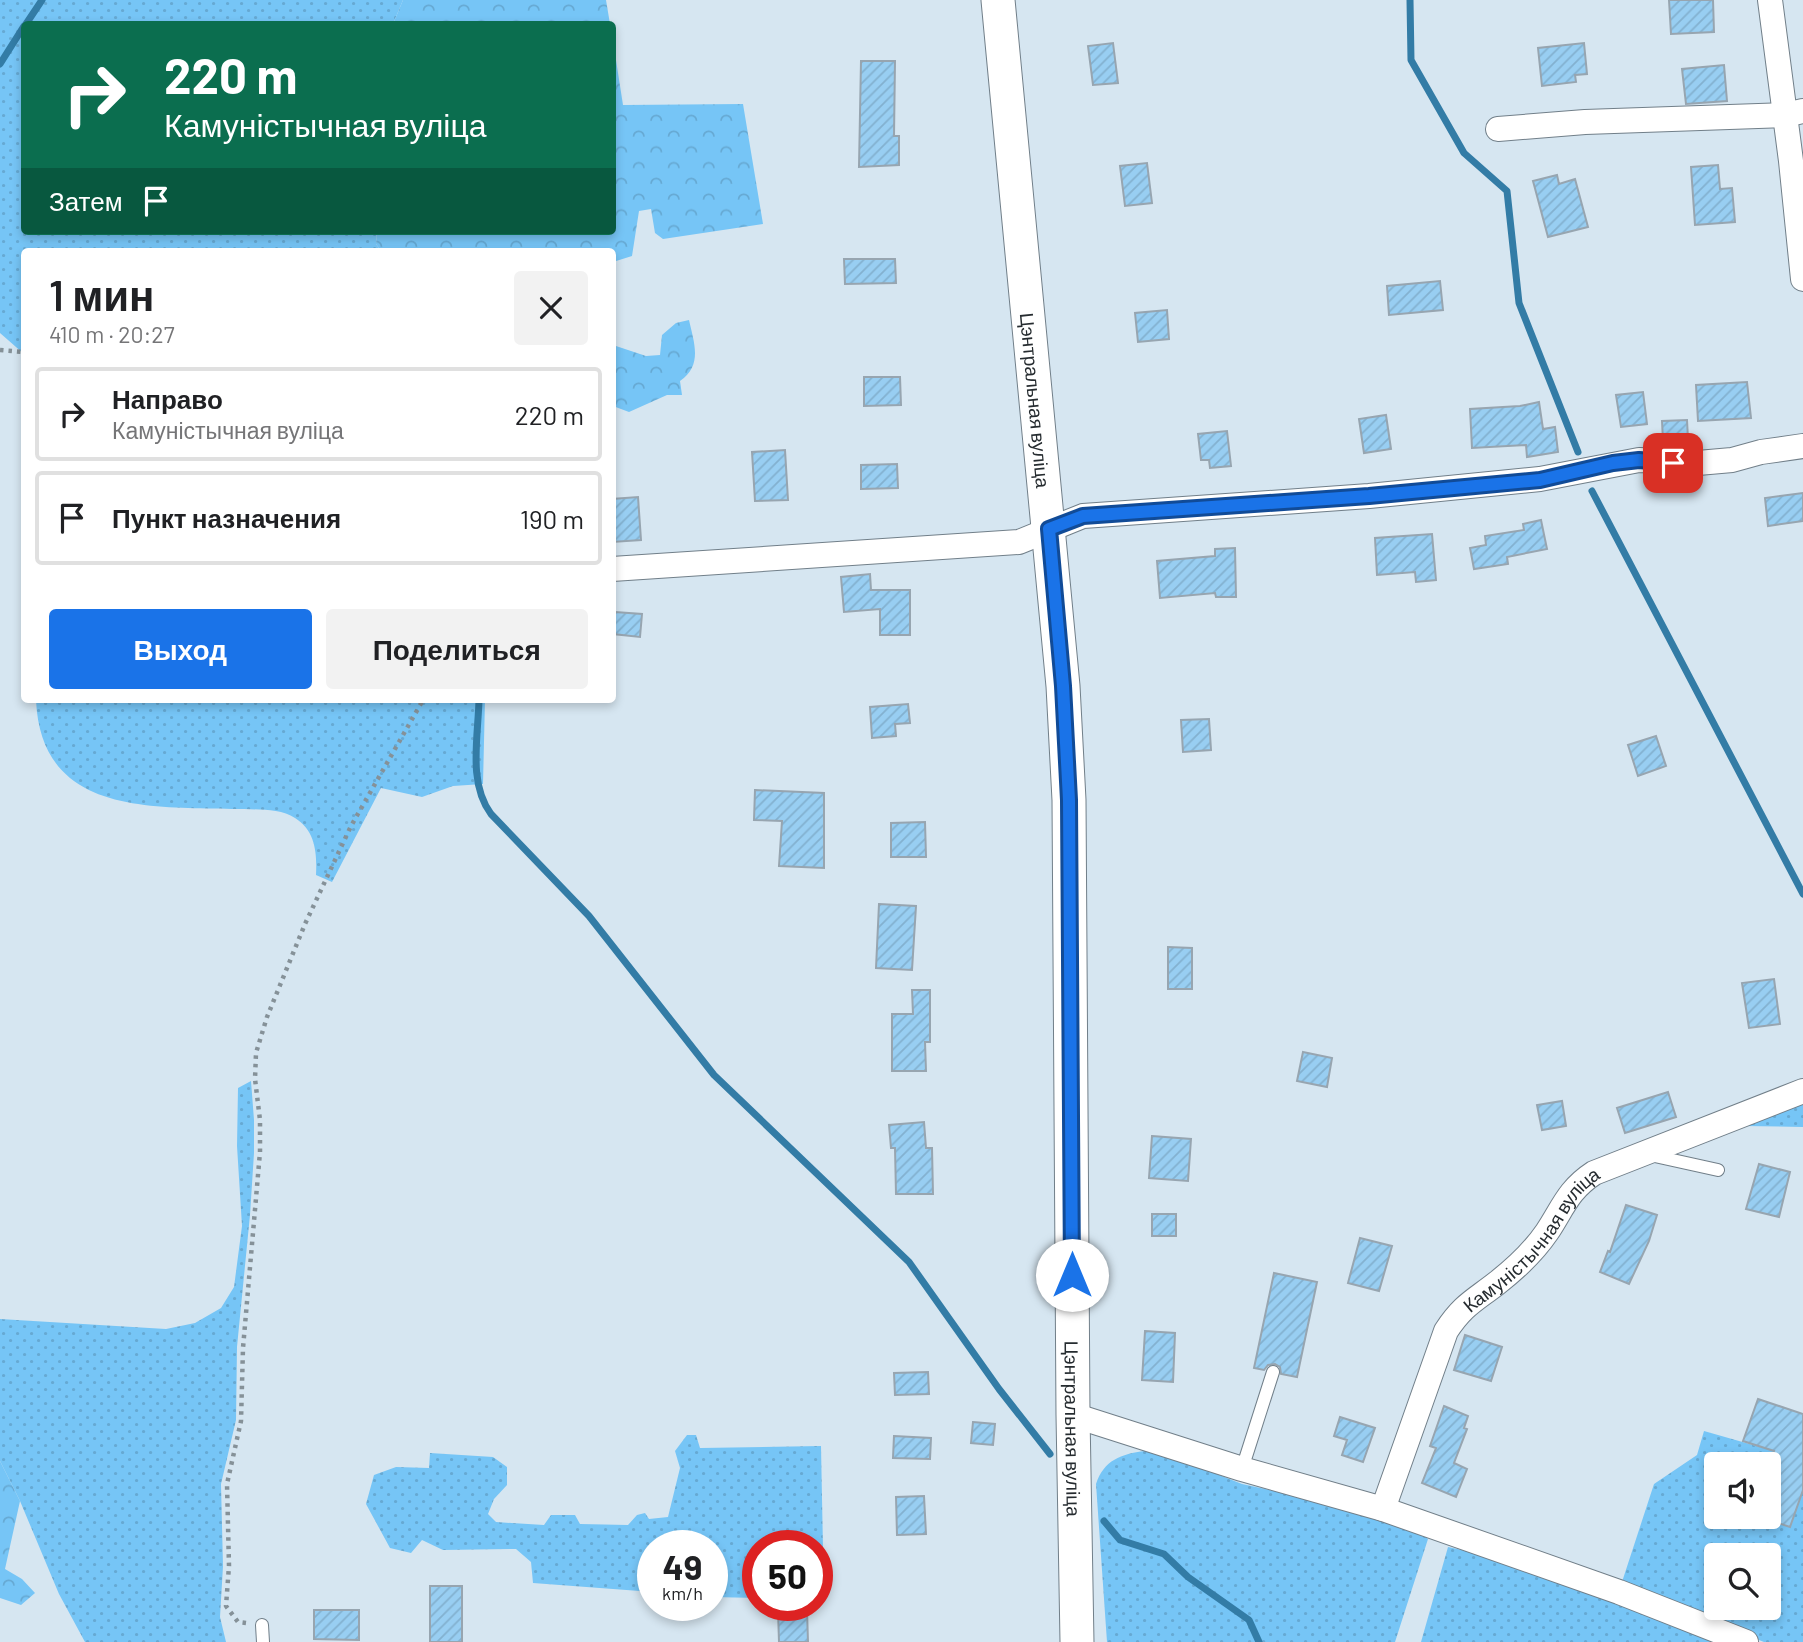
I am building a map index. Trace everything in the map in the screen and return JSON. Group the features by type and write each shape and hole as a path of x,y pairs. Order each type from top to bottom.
{"main road":[{"name":"Цэнтральная вуліца","path":"998,0 1063,686 1069,800 1077,1642"}],"street":[{"path":"1770,0 1794,113 1803,279"},
{"path":"1498,129 1585,122 1794,113"},
{"path":"616,569 1019,541 1083,516 1369,496 1540,480 1613,463 1639,460 1698,463 1732,460 1761,452 1803,446"},
{"name":"Камуністычная вуліца","path":"1383,1509 1446,1331 1459,1311 1522,1261 1546,1233 1579,1182 1594,1173 1803,1091"},
{"path":"1073,1415 1242,1469 1383,1509 1619,1592 1746,1642"}],"lane":[{"path":"1646,1154 1718,1170"},
{"path":"1242,1469 1273,1372"},
{"path":"262,1625 262,1642"}],"path":[{"path":"0,350 21,352"},
{"path":"262,1625 238,1622 226,1606 229,1566 227,1484 241,1420 243,1348 260,1152 256,1053 267,1017 305,924 351,825 421,703"}],"green space":[{"path":"0,0 403,0 394,21 21,21 21,235 377,235 376,244 379,248 21,248 21,351 0,333"},
{"path":"403,0 606,0 610,21 394,21"},
{"path":"616,60 623,105 743,104 763,224 663,239 655,233 651,209 639,211 632,256 616,261 616,248 379,248 376,244 377,235 616,235"},
{"path":"689,320 695,353 692,368 680,381 682,395 667,395 629,412 616,407 616,346 646,356 660,355 662,335 676,323"},
{"path":"36,703 485,703 483,784 453,786 422,797 381,788 332,882 316,875 311,836 302,823 288,814 265,810 166,807 104,796 78,784 57,764 42,737"},
{"path":"251,1081 254,1153 237,1347 236,1420 221,1484 223,1566 220,1617 226,1642 85,1642 59,1594 0,1461 0,1319 166,1329 195,1323 221,1308 234,1287 242,1226 237,1146 238,1088"},
{"path":"1803,1098 1803,1127 1743,1126"},
{"path":"1704,1431 1774,1451 1704,1452 1704,1529 1781,1529 1781,1524 1790,1527 1803,1490 1803,1642 1764,1642 1709,1620 1781,1620 1781,1543 1704,1543 1704,1618 1621,1585 1654,1484 1697,1455"},
{"path":"687,1435 696,1435 700,1448 821,1446 823,1530 742,1530 742,1598 728,1597 728,1530 637,1530 637,1591 533,1583 531,1562 516,1549 443,1550 422,1540 411,1553 390,1548 366,1504 374,1475 396,1467 429,1468 430,1453 493,1457 507,1467 507,1485 494,1499 488,1514 496,1522 544,1525 551,1515 575,1515 580,1524 628,1525 637,1515 645,1513 649,1519 668,1517 680,1468 675,1451"},
{"path":"1145,1451 1166,1454 1242,1484 1317,1500 1417,1530 1428,1539 1395,1642 1107,1642 1096,1484 1109,1464 1128,1454"},
{"path":"0,1461 20,1501 5,1569 22,1579 35,1593 21,1605 0,1598"},
{"path":"1448,1547 1495,1557 1726,1642 1421,1642"}],"building":[{"path":"1669,0 1713,0 1714,32 1671,34"},
{"path":"1113,43 1118,83 1093,85 1088,46"},
{"path":"1584,43 1587,74 1575,75 1576,82 1542,86 1538,48"},
{"path":"861,61 895,61 894,136 899,136 899,165 859,167"},
{"path":"1724,65 1727,101 1686,104 1682,69"},
{"path":"1147,163 1152,203 1125,206 1120,166"},
{"path":"1718,165 1720,189 1732,188 1735,222 1695,225 1691,167"},
{"path":"1557,175 1559,184 1575,179 1588,227 1548,237 1533,181"},
{"path":"844,259 895,259 896,283 845,284"},
{"path":"1440,281 1443,310 1389,315 1387,286"},
{"path":"1167,310 1169,339 1138,342 1135,313"},
{"path":"864,377 900,377 901,405 864,406"},
{"path":"1747,382 1751,418 1698,421 1696,385"},
{"path":"1643,392 1647,424 1621,427 1616,395"},
{"path":"1539,402 1543,429 1555,427 1558,452 1527,457 1526,445 1472,448 1470,409"},
{"path":"1386,415 1391,449 1364,453 1359,419"},
{"path":"1687,420 1688,439 1663,441 1662,421"},
{"path":"1227,431 1231,466 1210,468 1209,460 1201,460 1198,434"},
{"path":"785,450 788,500 755,501 752,452"},
{"path":"897,464 898,488 861,489 861,465"},
{"path":"1803,493 1803,521 1768,526 1765,498"},
{"path":"638,497 641,540 616,542 616,499"},
{"path":"1541,520 1547,549 1507,557 1508,564 1474,569 1470,548 1486,545 1485,536 1524,530 1523,524"},
{"path":"1432,534 1436,580 1416,582 1415,572 1377,575 1375,538"},
{"path":"1235,548 1236,597 1216,597 1215,593 1160,598 1157,561 1215,556 1215,549"},
{"path":"870,574 871,590 910,590 910,635 880,635 880,609 844,612 841,577"},
{"path":"616,612 642,614 640,637 616,634"},
{"path":"908,704 910,723 895,724 896,736 872,738 870,707"},
{"path":"1209,719 1211,750 1183,752 1181,720"},
{"path":"1656,736 1666,766 1638,776 1628,745"},
{"path":"755,790 824,793 824,868 779,866 782,821 754,820"},
{"path":"925,822 926,857 891,857 891,823"},
{"path":"879,904 916,906 912,970 876,968"},
{"path":"1168,947 1192,948 1192,989 1168,989"},
{"path":"1774,979 1780,1024 1749,1028 1742,983"},
{"path":"912,990 930,990 930,1042 925,1042 926,1071 892,1071 892,1014 913,1014"},
{"path":"1303,1052 1332,1058 1327,1087 1297,1081"},
{"path":"1668,1092 1676,1117 1625,1133 1617,1108"},
{"path":"1562,1101 1566,1126 1542,1130 1537,1105"},
{"path":"924,1122 926,1148 932,1148 933,1194 896,1194 895,1148 891,1148 889,1125"},
{"path":"1152,1136 1191,1139 1188,1181 1149,1178"},
{"path":"1759,1164 1790,1172 1779,1217 1746,1209"},
{"path":"1626,1205 1657,1215 1649,1241 1629,1284 1600,1272"},
{"path":"1152,1214 1176,1214 1176,1236 1152,1236"},
{"path":"1360,1238 1392,1246 1379,1291 1348,1283"},
{"path":"1274,1273 1317,1282 1297,1377 1281,1374 1280,1367 1275,1364 1268,1365 1264,1370 1254,1368"},
{"path":"1145,1331 1175,1333 1173,1382 1142,1380"},
{"path":"1465,1335 1502,1347 1491,1381 1454,1370"},
{"path":"928,1372 929,1394 895,1395 894,1373"},
{"path":"1758,1399 1803,1414 1803,1490 1790,1527 1781,1524 1781,1452 1743,1441"},
{"path":"1444,1406 1468,1416 1464,1428 1467,1429 1454,1463 1467,1469 1456,1497 1422,1483 1436,1448 1430,1446"},
{"path":"1340,1417 1375,1428 1363,1462 1342,1455 1347,1440 1334,1436"},
{"path":"973,1422 995,1424 993,1445 971,1443"},
{"path":"894,1436 931,1438 930,1459 893,1458"},
{"path":"924,1496 926,1534 897,1535 896,1497"},
{"path":"430,1586 462,1586 462,1642 430,1642"},
{"path":"314,1610 359,1610 359,1640 314,1639"},
{"path":"778,1621 807,1621 808,1642 779,1642"}],"waterway":[{"path":"28,21 42,0"},
{"path":"1410,0 1411,60 1464,153 1507,191 1519,303 1578,452"},
{"path":"0,64 21,31"},
{"path":"1592,491 1803,894"},
{"path":"479,703 477,774 479,788 491,814 589,916 714,1075 909,1262 999,1389 1050,1454"},
{"path":"1104,1521 1120,1540 1164,1554 1188,1577 1249,1620 1259,1642"}],"route":[{"path":"1072,1275 1069,800 1063,686 1049,529 1083,516 1369,496 1540,480 1613,463 1639,460 1673,463"}]}
